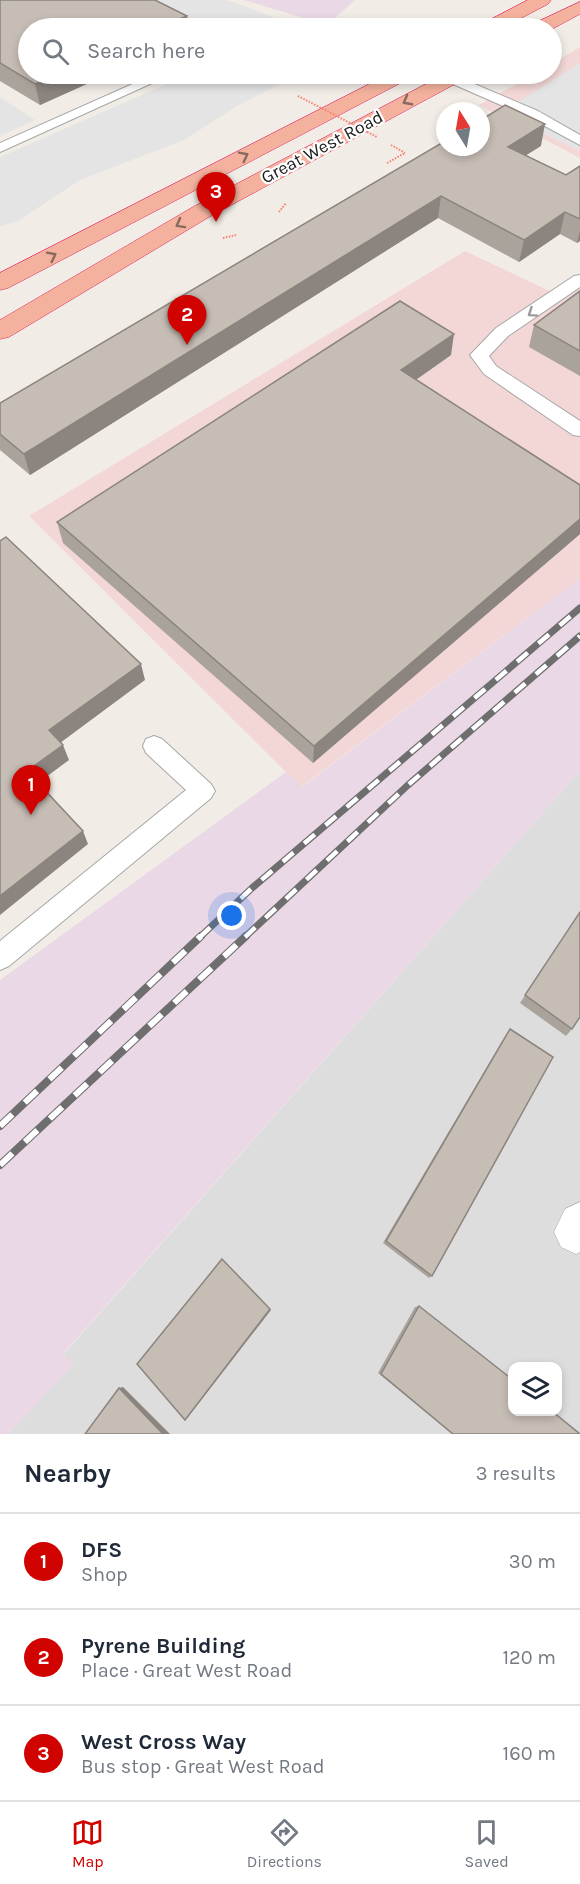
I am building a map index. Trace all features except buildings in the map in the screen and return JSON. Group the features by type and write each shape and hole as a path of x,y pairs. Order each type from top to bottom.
{"highway":[{"path":"508,18 542,0"},
{"path":"559,18 580,7"},
{"name":"Great West Road","path":"0,283 384,84"},
{"name":"Great West Road","path":"0,331 201,212 440,84"}],"lane":[{"path":"0,148 143,84"},
{"path":"471,84 523,109 580,141"},
{"path":"580,280 502,332 479,355 490,370 580,430"},
{"path":"0,957 203,791 154,746"}],"path":[{"path":"298,96 377,137"},
{"path":"387,163 405,153"}],"shaded area":[{"path":"145,0 227,0 275,18 182,18"},
{"path":"244,0 355,0 335,18 304,18"},
{"path":"580,47 580,158 490,111 490,102 484,102 517,84 562,84 562,58"},
{"path":"580,63 580,151 502,114 546,84 562,84 562,74"},
{"path":"167,84 280,84 237,106 184,140 80,180 18,221 0,226 0,157"},
{"path":"0,97 35,120 0,136"},
{"path":"465,251 558,295 580,279 580,578 301,787 29,516"},
{"path":"580,578 580,771 63,1354 74,1364 8,1434 0,1434 0,980 286,772 302,787"},
{"path":"580,771 580,1434 8,1434 73,1364 63,1355"}],"railway":[{"path":"200,937 252,888 580,608"},
{"path":"245,937 408,785 580,636"},
{"path":"0,1126 201,936"},
{"path":"0,1165 246,936"}],"place":[{"name":"West Cross Way","path":"216,222"},
{"name":"Pyrene Building","path":"187,345"},
{"name":"DFS","path":"31,815"}]}
